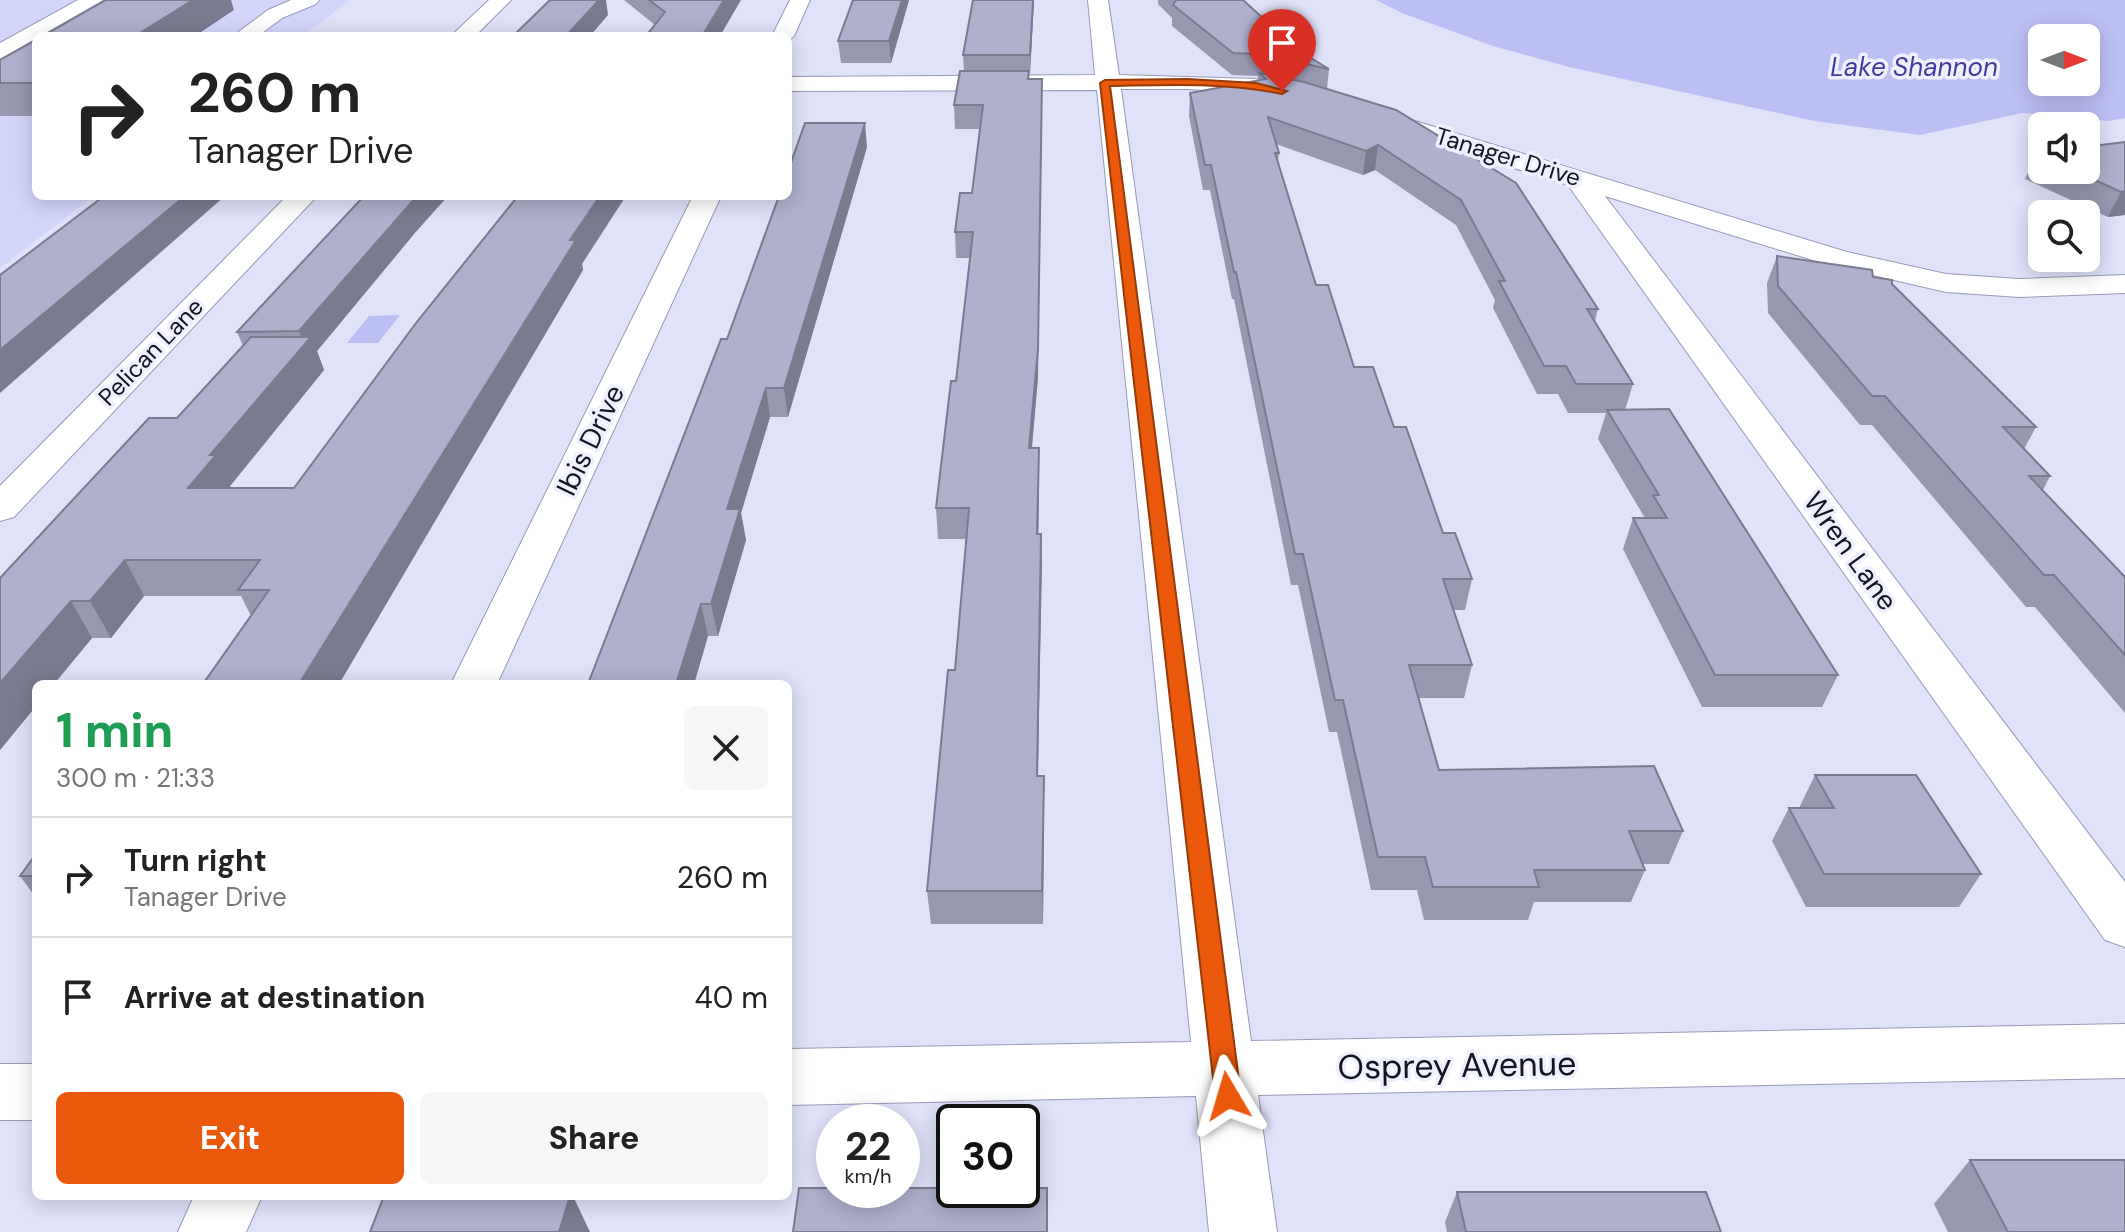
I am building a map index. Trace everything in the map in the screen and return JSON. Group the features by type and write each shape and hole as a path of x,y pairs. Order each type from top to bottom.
{"street":[{"path":"35,32 93,0"},
{"path":"250,32 275,14 309,0"},
{"path":"466,32 501,0"},
{"path":"785,32 800,0"},
{"path":"1098,0 1105,83 1243,1232"},
{"path":"0,28 42,28"},
{"path":"0,52 32,34"},
{"path":"792,84 1187,82 1256,86 1322,100"},
{"name":"Tanager Drive","path":"1352,109 1840,259 1946,283 2019,288 2125,284"},
{"name":"Wren Lane","path":"1577,178 2125,924"},
{"name":"Pelican Lane","path":"0,509 299,200"},
{"name":"Ibis Drive","path":"476,680 705,200"},
{"name":"Osprey Avenue","path":"792,1077 2125,1051"},
{"path":"0,1092 32,1092"},
{"path":"212,1232 227,1200"}],"shaded area":[{"path":"0,0 350,0 308,32 32,32 32,200 89,200 0,268"}],"water":[{"name":"Lake Shannon","path":"1376,0 2125,0 2125,118 2100,120 2100,112 2028,112 1920,135 1814,121 1569,67 1493,46 1402,13"},
{"path":"400,315 378,343 347,343 369,316"}],"building":[{"path":"106,0 193,0 141,32 50,32"},
{"path":"550,0 599,0 570,32 517,32"},
{"path":"649,0 724,0 704,32 649,32 665,12"},
{"path":"853,0 902,0 889,41 838,41"},
{"path":"973,0 1033,0 1030,55 963,55"},
{"path":"1176,0 1243,0 1265,20 1261,28 1329,69 1259,54 1233,53 1173,5"},
{"path":"32,42 32,83 0,83 0,60"},
{"path":"960,71 1029,71 1028,79 1042,79 1038,349 1029,448 1039,448 1037,534 1041,534 1037,776 1044,776 1042,891 927,891 948,670 955,670 969,508 936,508 951,381 956,381 973,232 955,232 960,193 972,193 983,105 954,105"},
{"path":"1259,73 1304,82 1396,110 1516,183 1598,309 1587,309 1633,384 1576,384 1566,366 1544,366 1499,281 1505,281 1461,200 1378,145 1366,151 1268,117 1279,153 1275,153 1316,285 1328,285 1354,367 1373,367 1394,427 1406,427 1443,533 1455,533 1472,579 1443,579 1472,665 1409,665 1439,770 1654,766 1683,831 1629,831 1645,870 1534,870 1539,887 1433,887 1425,857 1378,857 1343,700 1335,700 1303,554 1295,554 1236,272 1211,165 1205,165 1190,93 1266,79"},
{"path":"805,123 865,123 784,388 766,388 727,509 740,509 711,604 701,604 677,680 590,680 721,339 727,339 778,200 792,200 792,160"},
{"path":"2125,142 2125,191 2100,182 2100,145"},
{"path":"99,200 180,200 0,350 0,275"},
{"path":"360,200 414,200 299,331 237,332"},
{"path":"515,200 597,200 570,240 576,240 301,680 206,680 269,590 238,590 260,560 125,560 90,601 71,601 0,683 0,578 149,418 177,418 251,337 311,337 210,455 216,455 188,488 294,488 416,323"},
{"path":"1777,256 1872,270 1873,277 1892,280 1892,284 2036,427 2003,427 2050,476 2029,476 2125,577 2125,655 2054,575 2044,575 1885,396 1872,396 1778,286"},
{"path":"1669,409 1838,675 1715,675 1633,518 1667,518 1653,495 1659,495 1607,410"},
{"path":"1815,775 1916,775 1981,874 1824,874 1789,808 1834,808"},
{"path":"32,860 32,876 20,876"},
{"path":"1970,1160 2125,1160 2125,1232 2008,1232"},
{"path":"799,1188 816,1188 816,1208 920,1208 920,1188 936,1188 936,1208 1040,1208 1040,1188 1047,1188 1047,1232 793,1232"},
{"path":"1457,1192 1706,1192 1721,1232 1466,1232"},
{"path":"382,1200 569,1200 559,1232 370,1232"}],"route":[{"path":"1228,1096 1105,83 1187,82 1256,86 1282,91"}]}
